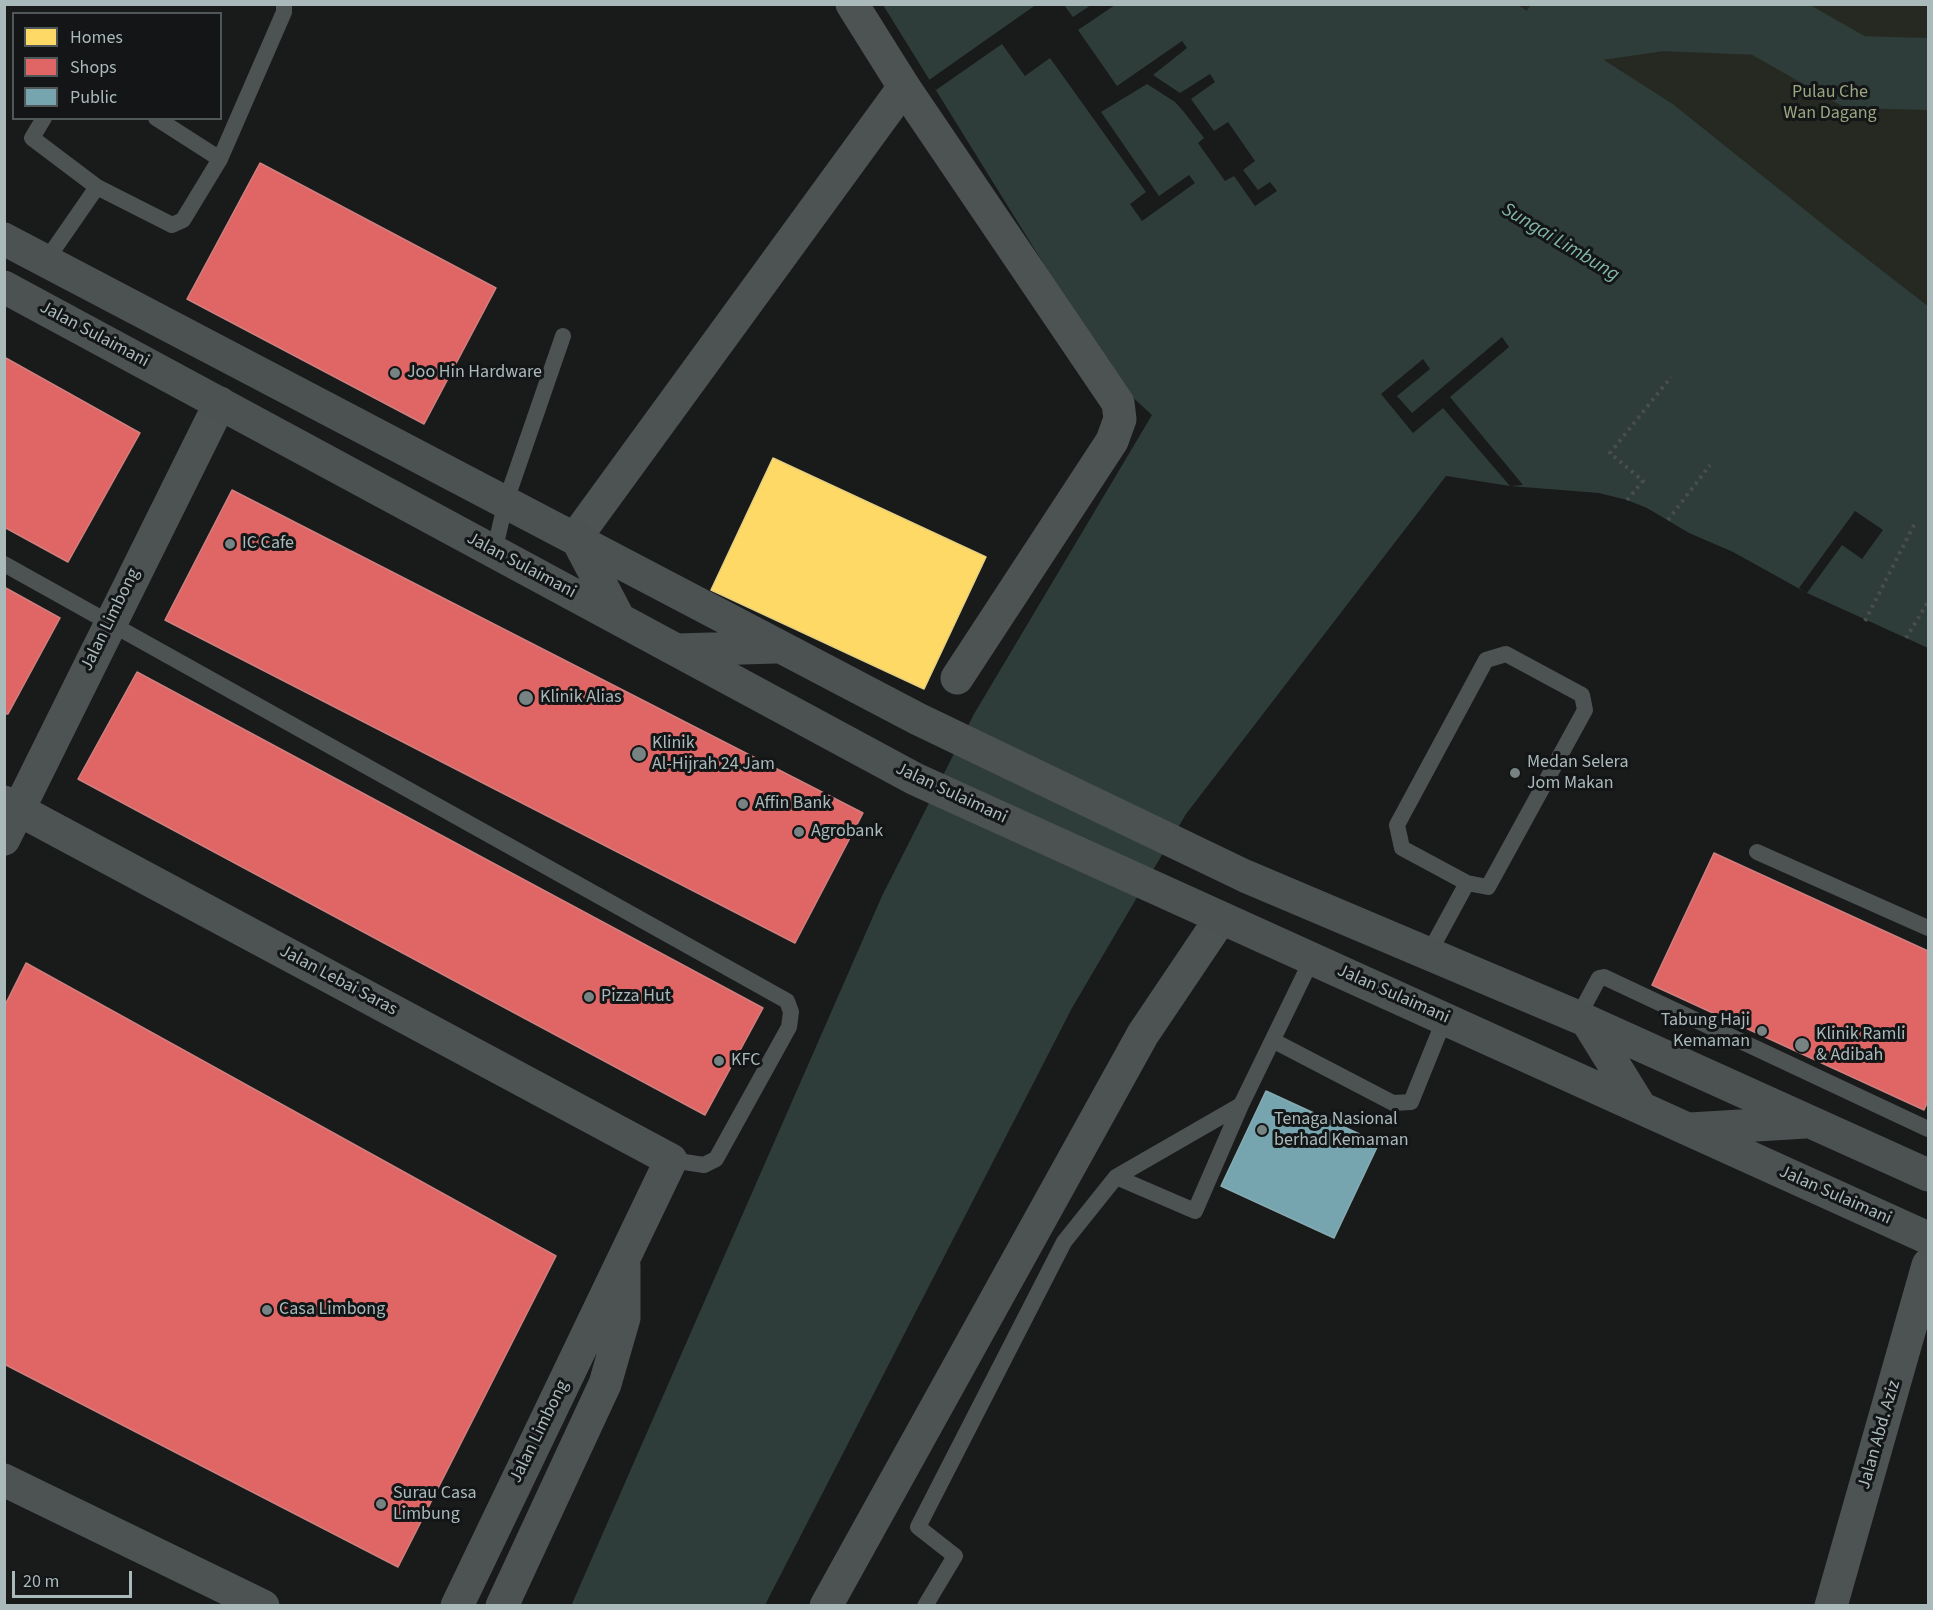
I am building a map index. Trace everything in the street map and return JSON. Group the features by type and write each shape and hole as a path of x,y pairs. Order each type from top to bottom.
{"main road":[{"path":"28,254 94,335"},
{"path":"28,254 576,537 778,647 937,727 1245,876 1582,1019 1929,1175"},
{"name":"Jalan Sulaimani","path":"4,287 915,779 1929,1238"},
{"path":"576,537 619,619"},
{"path":"676,650 778,647"},
{"path":"1582,1019 1639,1105"},
{"path":"1686,1129 1812,1122"}],"street":[{"path":"852,4 904,87 1118,403 1120,419 1112,441 957,678"},
{"path":"576,537 904,87"},
{"name":"Jalan Limbong","path":"4,839 11,805 110,622 220,403"},
{"name":"Jalan Lebai Saras","path":"11,805 671,1160"},
{"path":"826,1605 1143,1034 1215,915"},
{"name":"Jalan Limbong","path":"457,1605 671,1160"},
{"name":"Jalan Limbong","path":"502,1605 605,1384 624,1318 624,1258"},
{"name":"Jalan Abd. Aziz","path":"1831,1605 1929,1265"},
{"path":"4,1480 263,1605"}],"lane":[{"path":"44,120 32,138 97,188 172,225 183,220 220,159 284,12 284,4"},
{"path":"159,120 220,159"},
{"path":"28,254 97,188"},
{"path":"494,552 506,501 563,336"},
{"path":"4,564 787,1001 791,1012 789,1027 716,1159 704,1165 671,1160"},
{"path":"1506,654 1582,695 1584,710 1488,887 1467,883 1402,848 1397,825 1486,660 1506,654"},
{"path":"1757,852 1929,928"},
{"path":"1429,954 1467,883"},
{"path":"1116,1177 1195,1211 1241,1105 1312,959"},
{"path":"1582,1019 1599,978 1604,977 1929,1129"},
{"path":"1274,1041 1393,1103 1411,1102 1445,1018"},
{"path":"926,1605 955,1556 918,1527 1064,1242 1116,1177 1241,1105"}],"path":[{"path":"1627,500 1643,481 1610,453 1671,377"},
{"path":"1668,520 1710,465"},
{"path":"1865,621 1916,521"},
{"path":"1905,638 1929,602"}],"green space":[{"name":"Pulau Che Wan Dagang","path":"1518,5 1928,5 1928,306 1673,104"}],"water":[{"name":"Sungai Limbung","path":"883,5 1518,5 1673,104 1928,306 1928,648 1807,593 1733,552 1689,533 1647,508 1627,500 1599,493 1510,486 1446,476 1186,814 1072,1008 765,1605 571,1606 882,896 974,714 1152,415 1130,395 1094,345"}],"pier":[{"path":"1037,4 1064,5 1073,17 1091,5 1115,5 1078,30 1117,86 1182,41 1187,48 1153,75 1180,93 1210,74 1215,82 1191,99 1214,131 1228,122 1255,161 1243,170 1258,190 1270,182 1277,191 1255,206 1234,176 1225,181 1198,143 1204,138 1184,112 1175,102 1147,84 1101,112 1159,196 1189,175 1195,183 1142,221 1130,204 1146,192 1050,58 1025,76 1002,44 936,90 929,80"},
{"path":"1502,337 1509,347 1450,397 1523,485 1510,486 1443,408 1413,433 1381,394 1423,359 1430,369 1397,396 1412,413"},
{"path":"1855,511 1883,530 1862,559 1842,545 1807,593 1799,588"}],"building: Homes":[{"path":"773,458 986,557 924,689 711,590"}],"building: Shops":[{"path":"260,163 496,288 424,424 187,299"},
{"path":"4,357 140,433 68,562 4,527"},
{"path":"232,490 863,813 795,943 165,620"},
{"path":"4,587 60,618 8,714 4,714"},
{"path":"137,672 763,1008 705,1115 78,779"},
{"path":"1714,853 1928,951 1928,1101 1924,1110 1652,985"},
{"name":"Casa Limbong","path":"26,963 556,1256 398,1567 4,1364 4,1007"}],"building: Public":[{"path":"1266,1091 1379,1143 1334,1238 1221,1186"}],"waterway":[{"path":"1557,30 1661,15 1762,19 1855,72 1928,74"}],"place":[{"name":"Joo Hin Hardware","path":"395,373"},
{"name":"IC Cafe","path":"230,544"},
{"name":"Klinik Alias","path":"526,698"},
{"name":"Klinik Al-Hijrah 24 Jam","path":"639,754"},
{"name":"Medan Selera Jom Makan","path":"1515,773"},
{"name":"Affin Bank","path":"743,804"},
{"name":"Agrobank","path":"799,832"},
{"name":"Pizza Hut","path":"589,997"},
{"name":"Tabung Haji Kemaman","path":"1762,1031"},
{"name":"Klinik Ramli & Adibah","path":"1802,1045"},
{"name":"KFC","path":"719,1061"},
{"name":"Tenaga Nasional berhad Kemaman","path":"1262,1130"},
{"name":"Casa Limbong","path":"267,1310"},
{"name":"Surau Casa Limbung","path":"381,1504"}]}
